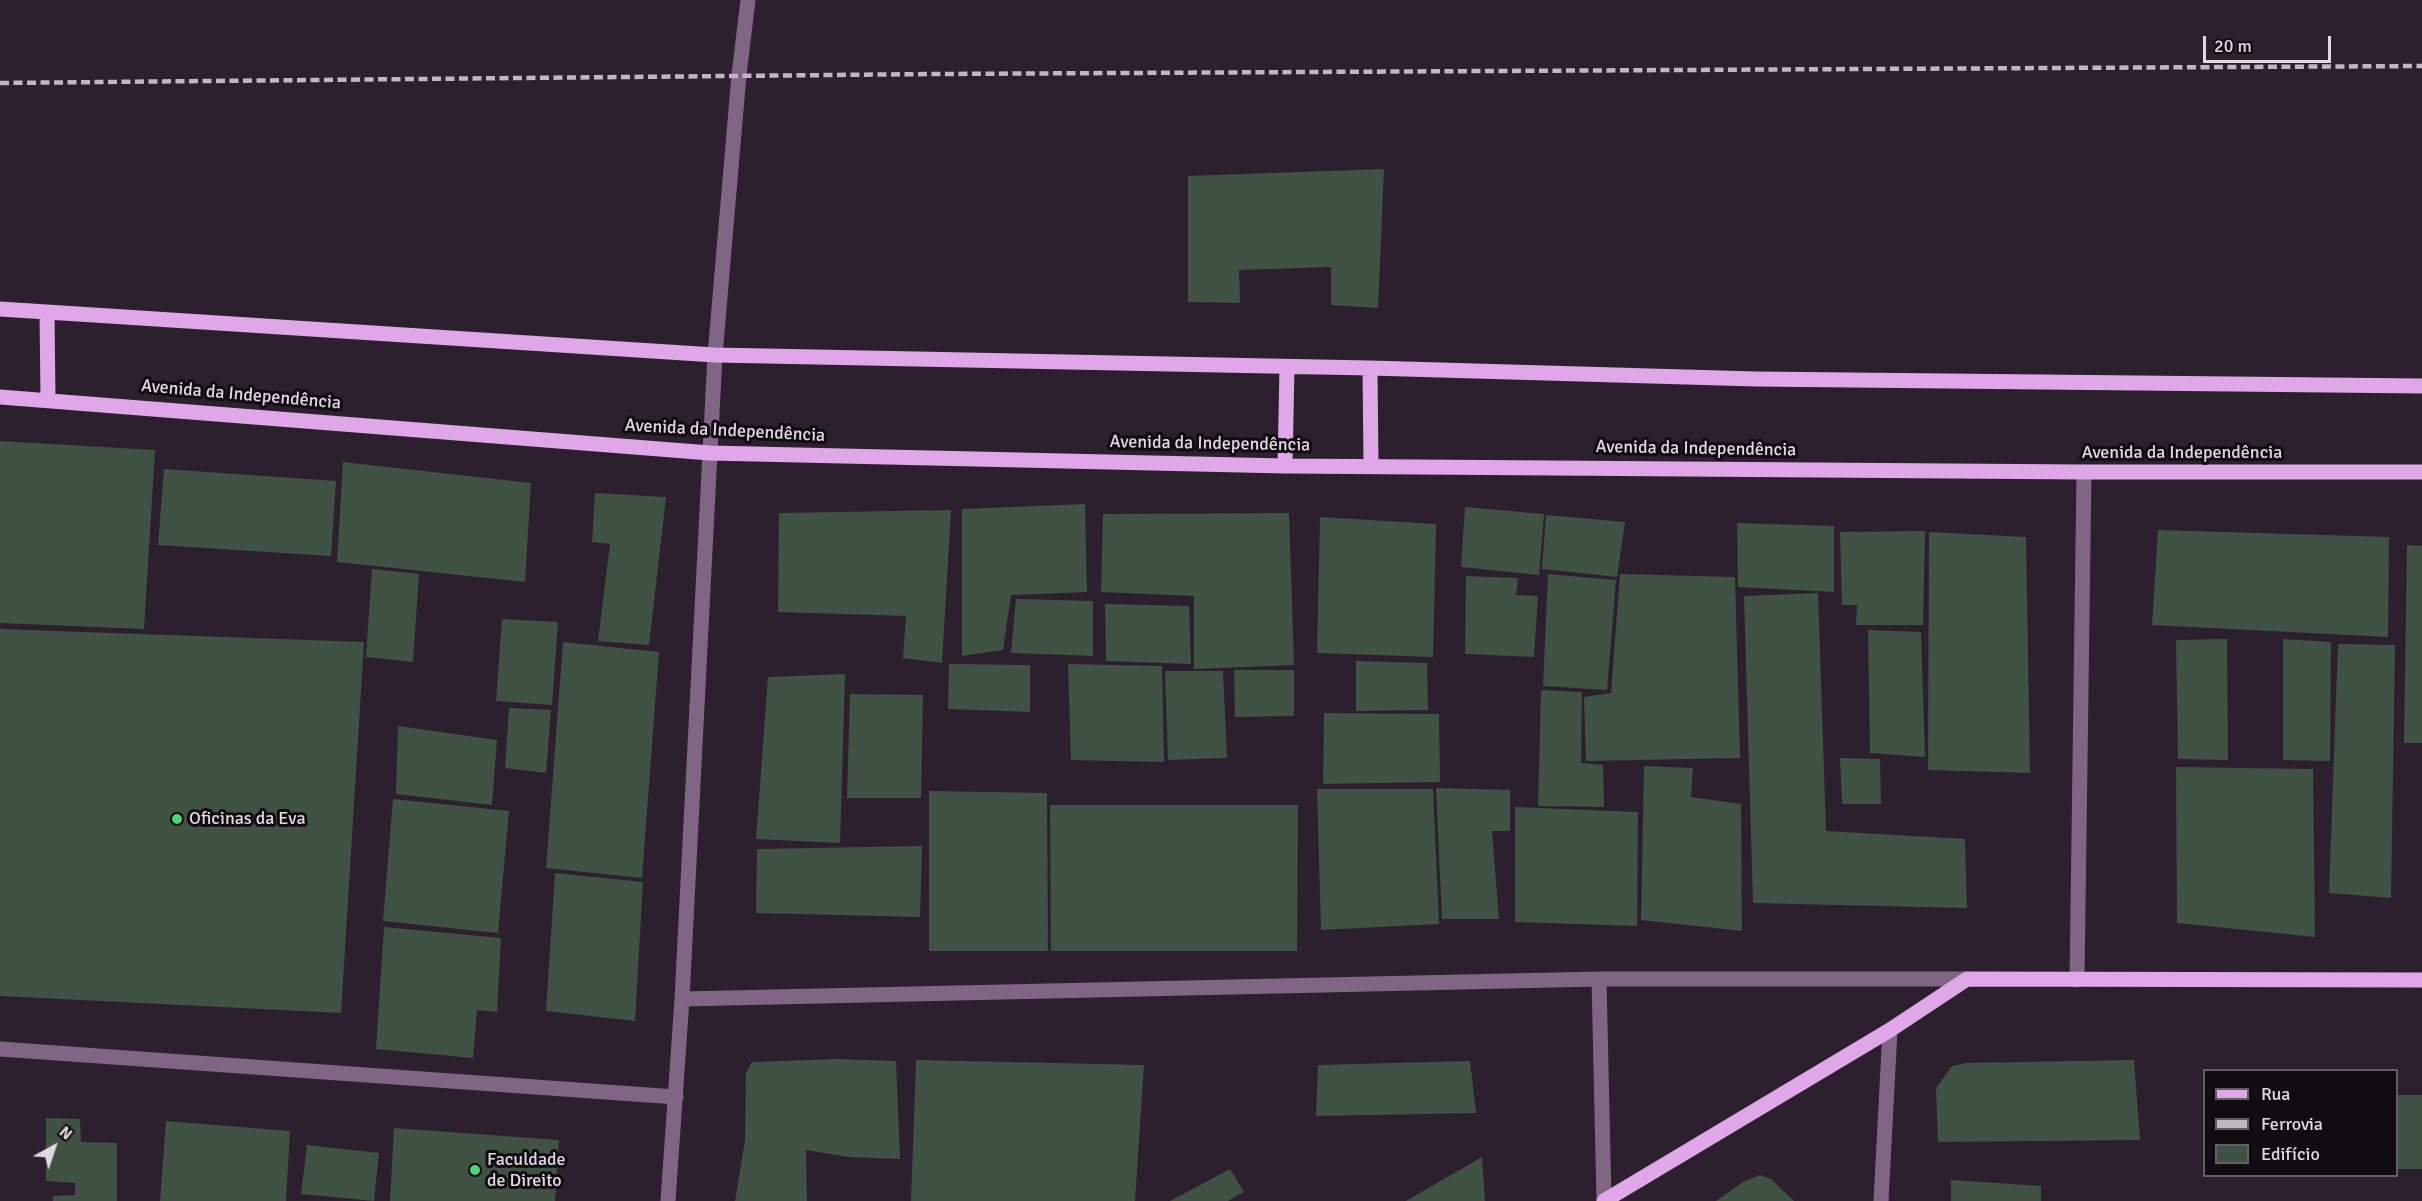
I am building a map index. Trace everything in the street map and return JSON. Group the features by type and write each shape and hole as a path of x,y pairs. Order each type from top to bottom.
{"main road":[{"path":"0,309 715,355 1370,368 1756,379 2422,386"},
{"path":"47,312 48,399"},
{"path":"1285,466 1287,367"},
{"path":"1370,368 1371,466"},
{"name":"Avenida da Independência","path":"0,397 710,453 1285,466 2422,472"},
{"path":"1604,1201 1890,1030 1967,979 2422,980"}],"street":[{"path":"668,1201 682,999 715,355 739,75 748,0"},
{"path":"2077,980 2084,472"},
{"path":"682,999 1599,979 1967,979"},
{"path":"1599,979 1604,1201"},
{"path":"1881,1201 1890,1030"},
{"path":"0,1049 676,1097"}],"building":[{"path":"1384,169 1378,308 1331,305 1331,267 1239,270 1240,303 1188,302 1188,176"},
{"path":"0,441 155,450 144,629 0,623"},
{"path":"343,462 531,483 525,582 337,562"},
{"path":"164,469 336,481 331,556 158,545"},
{"path":"595,493 666,497 649,645 598,641 610,544 592,542"},
{"path":"1085,504 1087,592 1011,595 1003,650 962,656 962,509"},
{"path":"1465,507 1544,514 1539,575 1461,567"},
{"path":"951,510 942,663 903,658 906,616 778,612 779,513"},
{"path":"1289,513 1294,665 1194,669 1194,596 1101,592 1103,514"},
{"path":"1546,515 1625,522 1617,577 1542,569"},
{"path":"1320,517 1436,524 1433,657 1317,653"},
{"path":"1737,523 1834,526 1834,592 1738,587"},
{"path":"2158,530 2389,537 2388,637 2152,625"},
{"path":"1925,531 1923,625 1856,625 1857,605 1842,605 1840,532"},
{"path":"1929,532 2026,537 2030,773 1928,770"},
{"path":"2407,545 2422,546 2422,743 2404,743"},
{"path":"372,569 419,574 413,662 366,657"},
{"path":"1548,574 1616,580 1607,690 1543,686"},
{"path":"1620,574 1735,577 1740,758 1586,761 1584,697 1611,693"},
{"path":"1466,576 1518,578 1516,595 1538,596 1534,657 1465,654"},
{"path":"1818,593 1826,831 1965,839 1967,908 1753,903 1744,596"},
{"path":"1016,599 1093,601 1093,656 1011,653"},
{"path":"1105,604 1189,606 1191,664 1106,661"},
{"path":"502,619 558,622 552,705 496,701"},
{"name":"Oficinas da Eva","path":"0,629 364,642 341,1013 0,996"},
{"path":"1868,630 1921,632 1925,757 1870,753"},
{"path":"2227,639 2228,760 2178,759 2176,640"},
{"path":"2283,639 2331,642 2330,761 2283,760"},
{"path":"563,642 659,652 642,878 546,868"},
{"path":"2338,644 2395,645 2391,898 2329,893"},
{"path":"1356,661 1427,663 1428,710 1356,711"},
{"path":"949,664 1030,665 1030,712 948,709"},
{"path":"1068,664 1162,666 1164,762 1071,760"},
{"path":"1234,670 1294,670 1294,716 1235,717"},
{"path":"1165,671 1223,671 1227,758 1168,760"},
{"path":"845,674 840,843 756,839 768,677"},
{"path":"1541,690 1582,692 1581,763 1603,765 1604,807 1538,806"},
{"path":"850,694 923,695 921,798 847,798"},
{"path":"509,708 551,710 546,773 505,768"},
{"path":"1324,713 1439,714 1440,782 1323,784"},
{"path":"398,726 497,740 492,805 396,794"},
{"path":"1840,758 1880,759 1881,804 1842,804"},
{"path":"1644,766 1693,768 1691,797 1741,804 1742,931 1641,920"},
{"path":"2176,767 2313,769 2315,937 2177,923"},
{"path":"1436,788 1510,790 1510,831 1492,831 1499,919 1442,919"},
{"path":"1317,789 1433,789 1439,924 1321,930"},
{"path":"929,791 1047,793 1048,951 929,951"},
{"path":"393,799 509,811 498,933 383,921"},
{"path":"1050,805 1298,805 1297,951 1051,951"},
{"path":"1515,807 1638,812 1637,926 1515,922"},
{"path":"922,846 920,917 756,913 757,849"},
{"path":"555,873 643,882 635,1021 546,1011"},
{"path":"384,927 501,938 497,1012 477,1010 473,1058 376,1049"},
{"path":"837,1059 896,1061 900,1159 848,1157 806,1150 807,1201 735,1201 745,1140 746,1073 752,1062"},
{"path":"916,1060 1144,1065 1135,1201 911,1201"},
{"path":"2134,1060 2140,1140 1938,1142 1936,1088 1952,1066 1966,1063"},
{"path":"1470,1061 1476,1113 1316,1116 1318,1065"},
{"path":"2398,1095 2422,1095 2422,1169 2398,1169"},
{"path":"46,1118 80,1119 81,1142 117,1143 117,1201 53,1201 53,1196 75,1195 75,1183 46,1181"},
{"path":"166,1121 290,1131 286,1201 160,1201"},
{"name":"Faculdade de Direito","path":"394,1128 559,1140 555,1201 390,1201"},
{"path":"307,1145 379,1153 374,1201 301,1194"},
{"path":"1482,1157 1485,1201 1406,1201"},
{"path":"1230,1169 1244,1192 1228,1201 1170,1201"},
{"path":"1760,1175 1771,1179 1794,1201 1716,1201 1743,1182"},
{"path":"1951,1180 2041,1186 2041,1201 1951,1201"}],"railway":[{"path":"0,83 936,74 2422,66"}],"place":[{"name":"Oficinas da Eva","path":"177,819"},
{"name":"Faculdade de Direito","path":"475,1170"}]}
